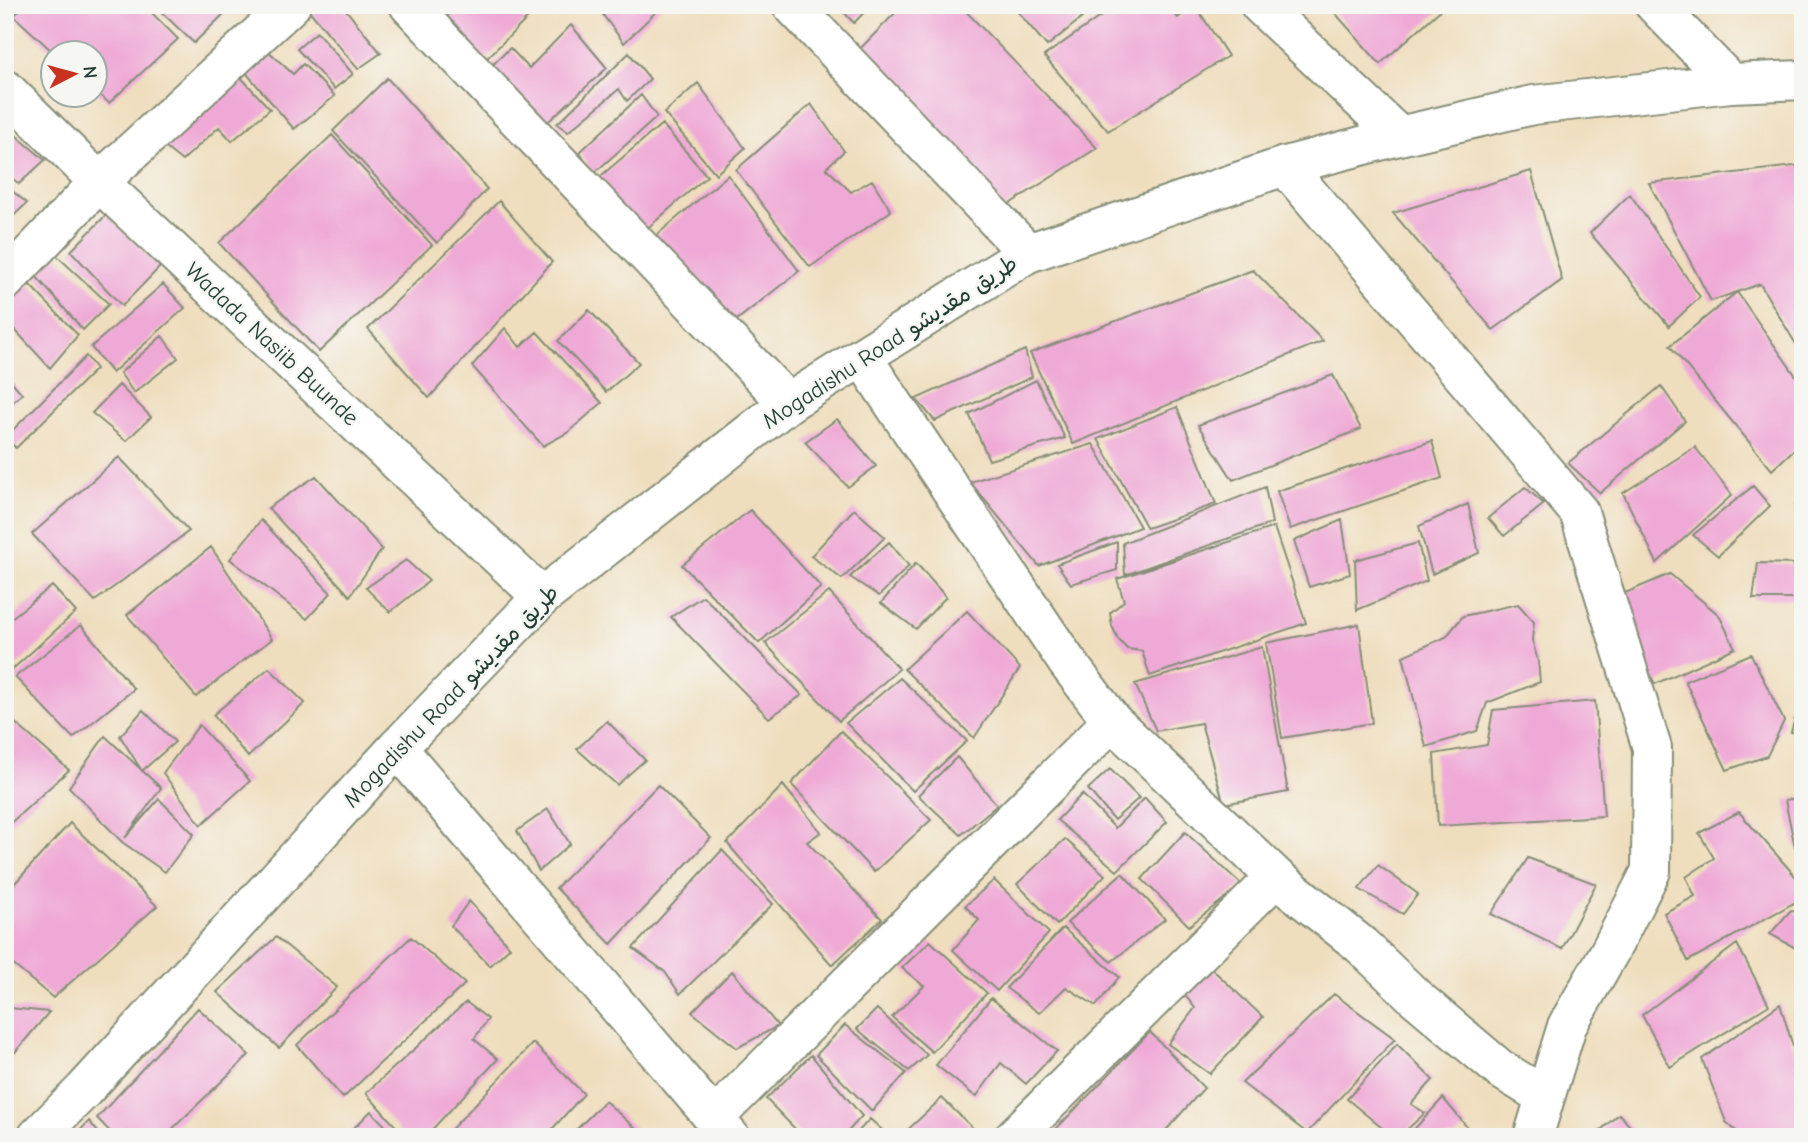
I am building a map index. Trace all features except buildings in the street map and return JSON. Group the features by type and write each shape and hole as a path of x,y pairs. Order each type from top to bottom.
{"main road":[{"path":"5,281 99,182 291,5"},
{"path":"409,5 788,402"},
{"path":"792,5 1028,253"},
{"path":"1260,5 1399,136"},
{"path":"1655,5 1731,83"},
{"name":"Mogadishu Road طريق مقديشو","path":"37,1137 94,1080 397,748 542,597 788,402 1028,253 1285,166 1533,105 1731,83 1803,79"},
{"name":"Wadada Nasiib Buunde","path":"5,89 99,182 542,597"},
{"path":"1285,166 1579,512 1652,748 1651,871 1611,951 1567,1026 1533,1137"},
{"path":"862,357 1066,662 1112,720 1276,877 1361,945 1416,998 1500,1069 1544,1096"},
{"path":"397,748 722,1128 1112,720"},
{"path":"1014,1137 1276,877"}]}
